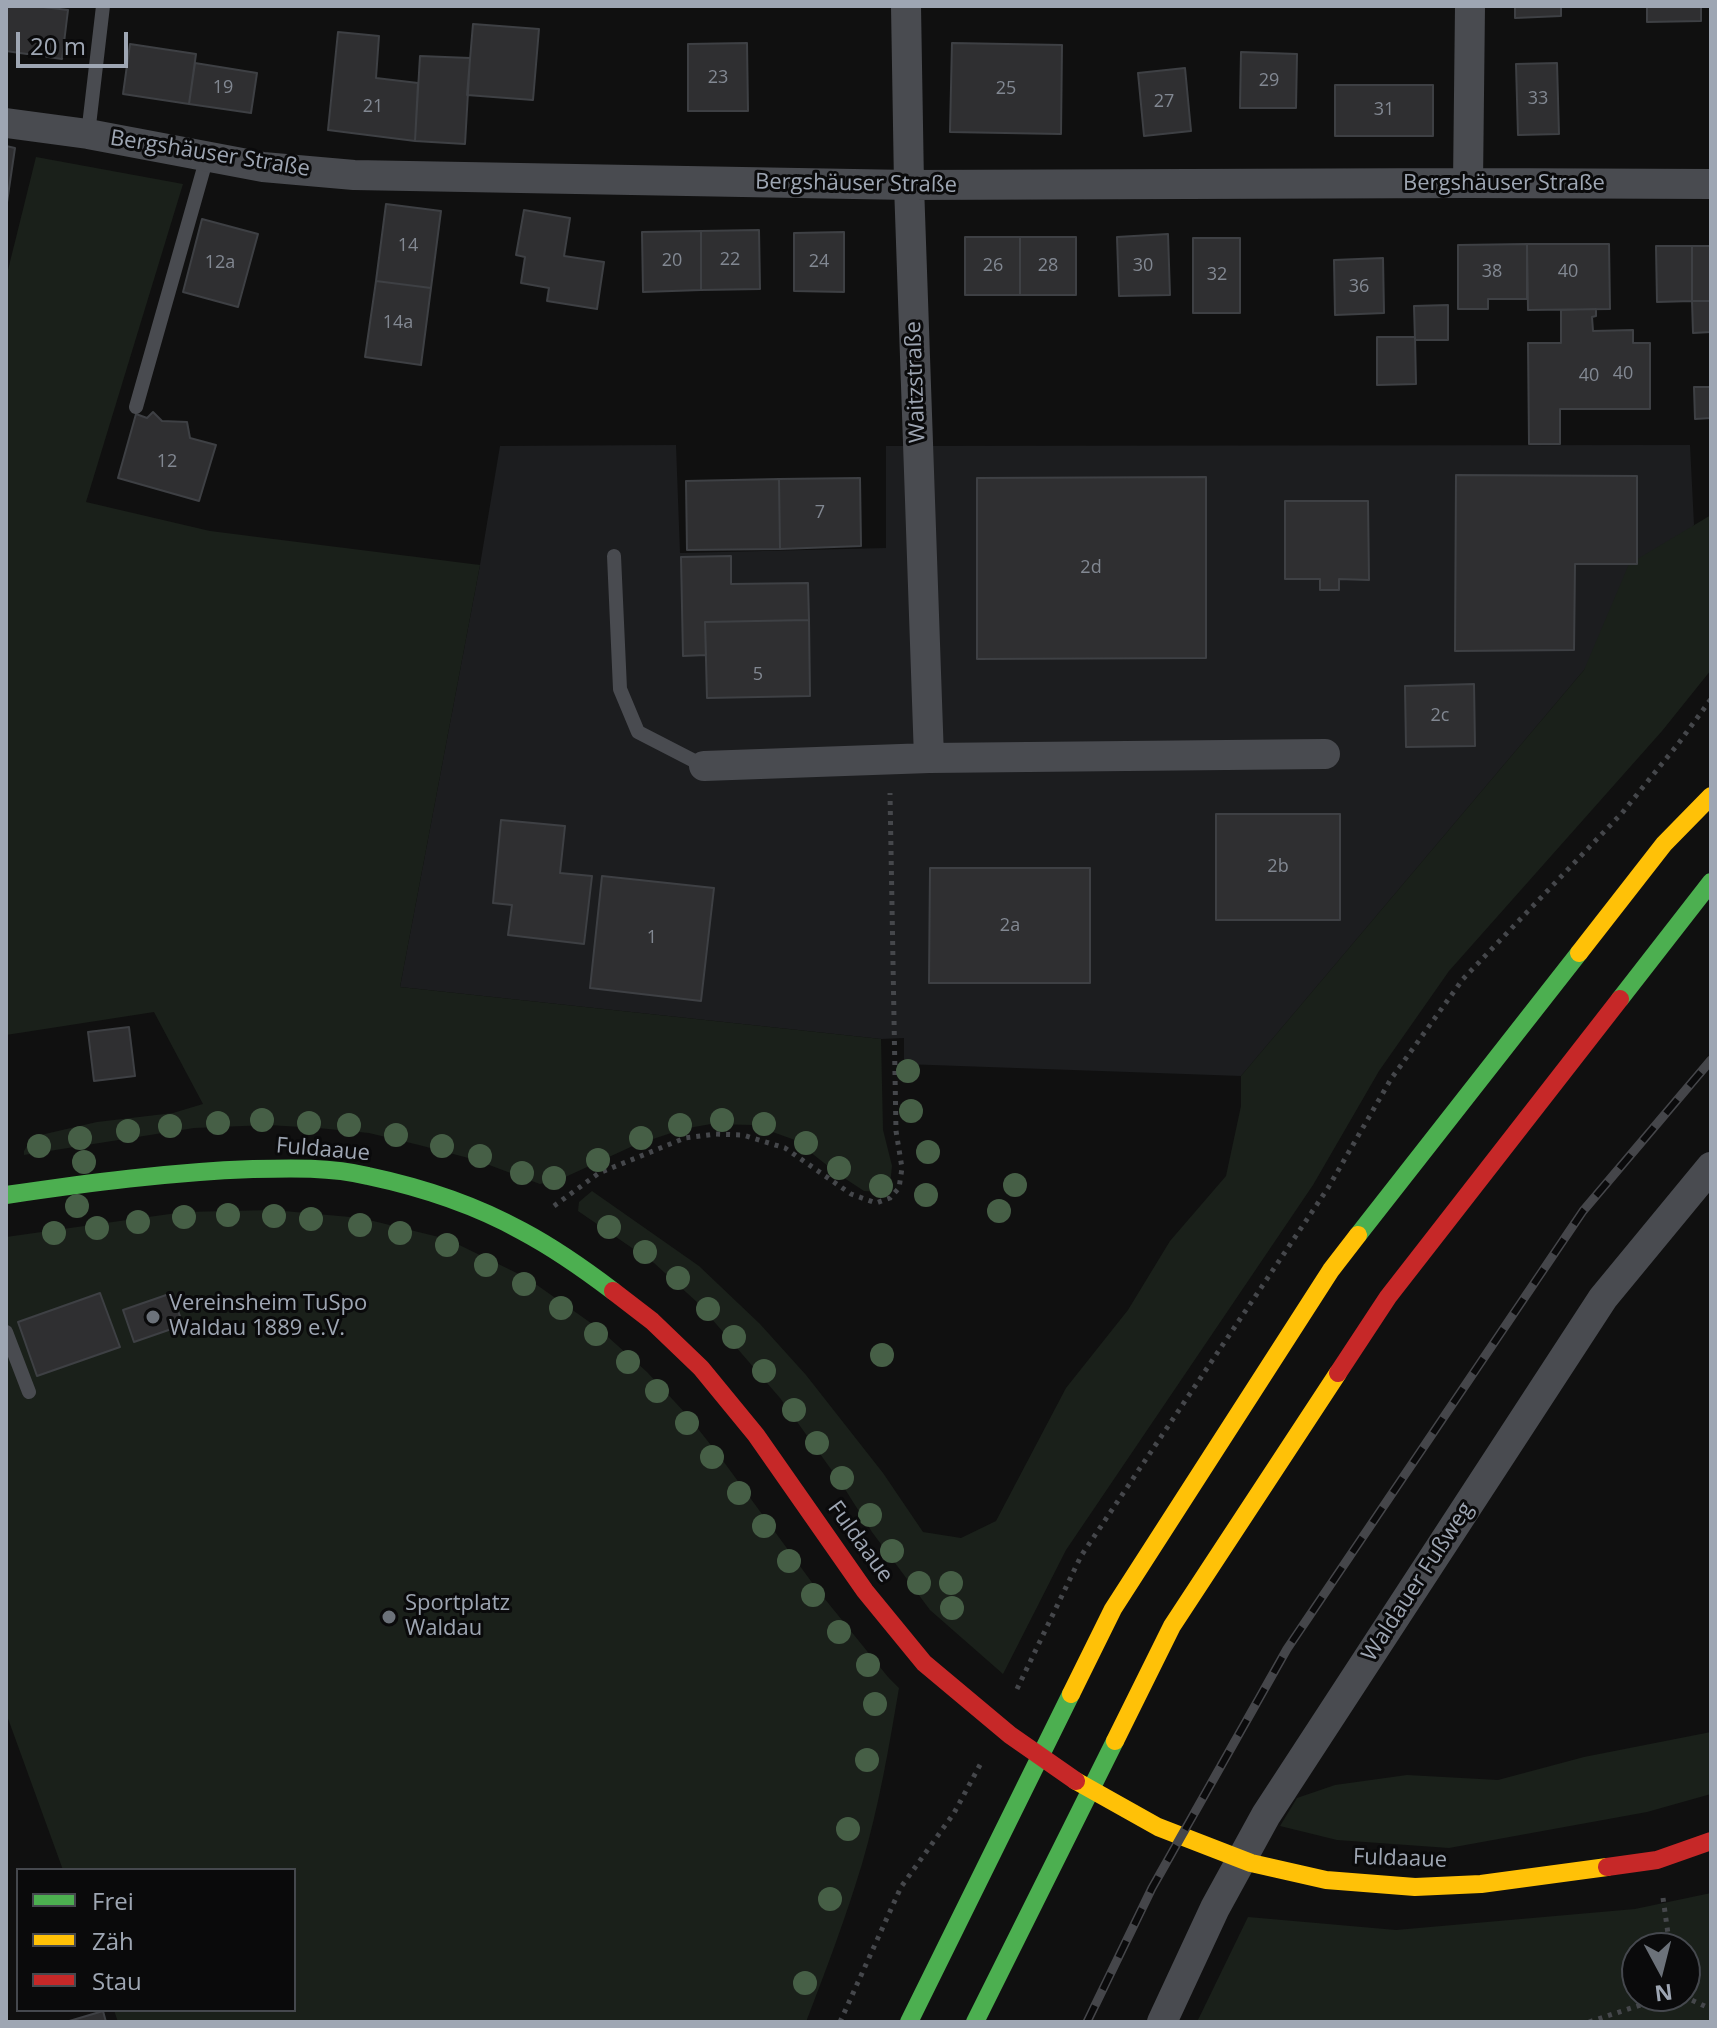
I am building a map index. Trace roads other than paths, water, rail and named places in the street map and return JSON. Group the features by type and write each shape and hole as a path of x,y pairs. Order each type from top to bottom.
{"main road":[{"path":"909,2022 1113,1609 1331,1270 1664,844 1711,796"},
{"path":"975,2022 1172,1626 1388,1297 1711,882"},
{"name":"Fuldaaue","path":"6,1195 203,1171 300,1168 366,1175 451,1199 521,1230 581,1267 640,1312 701,1368 756,1435 865,1591 924,1663 1021,1743 1078,1783 1158,1827 1251,1863 1326,1880 1415,1887 1481,1884 1657,1860 1711,1841"}],"street":[{"name":"Waitzstraße","path":"906,6 909,185 929,758"},
{"path":"1468,183 1470,6"},
{"name":"Bergshäuser Straße","path":"6,123 88,134 263,167 354,175 909,185 1711,184"},
{"path":"704,766 929,758 1325,754"},
{"name":"Waldauer Fußweg","path":"1162,2022 1215,1908 1266,1815 1603,1298 1711,1167"}],"lane":[{"path":"88,134 103,6"},
{"path":"136,407 207,157"},
{"path":"614,556 620,689 638,732 704,766"},
{"path":"6,1332 29,1392"}],"railway":[{"path":"1087,2022 1152,1888 1287,1649 1583,1211 1711,1060"}],"place":[{"name":"Vereinsheim TuSpo Waldau 1889 e.V.","path":"153,1317"},
{"name":"Sportplatz Waldau","path":"389,1617"}]}
